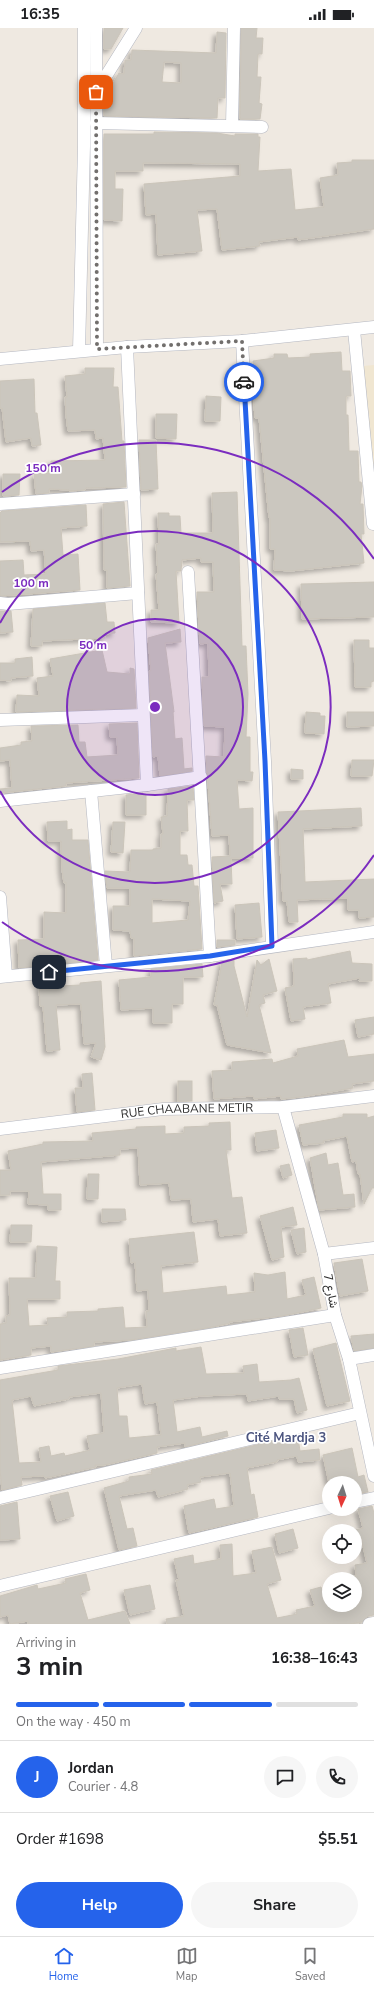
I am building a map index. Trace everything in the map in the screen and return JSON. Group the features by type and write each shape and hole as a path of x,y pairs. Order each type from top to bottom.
{"street":[{"path":"79,351 84,146 84,28"},
{"path":"96,28 97,349"},
{"path":"96,92 136,28"},
{"path":"232,126 234,28"},
{"path":"96,123 262,126"},
{"path":"0,359 97,349 242,341 374,327"},
{"path":"354,330 373,524"},
{"path":"242,341 265,761 272,946"},
{"path":"127,347 147,785"},
{"path":"0,504 134,494"},
{"path":"188,572 201,777 210,956"},
{"path":"0,603 8,604 138,593"},
{"path":"0,720 143,715"},
{"path":"0,801 147,785 201,777"},
{"path":"91,791 106,966"},
{"path":"0,897 3,976 210,956 374,932"},
{"name":"RUE CHAABANE METIR","path":"0,1129 163,1109 283,1107 374,1096"},
{"name":"شارع 7","path":"283,1107 324,1254 335,1315 349,1359 374,1476"},
{"path":"324,1254 374,1248"},
{"path":"0,1368 335,1315"},
{"path":"349,1359 374,1355"},
{"path":"0,1498 360,1413"},
{"path":"362,1501 374,1498"},
{"path":"0,1586 322,1510"},
{"path":"369,1624 374,1623"}],"shaded area":[{"path":"374,365 374,480 363,366"}],"building":[{"path":"104,28 123,28 111,49 104,49"},
{"path":"241,28 257,28 256,38 263,38 262,54 258,54 257,77 261,77 259,103 262,104 260,119 240,119"},
{"path":"217,32 226,33 225,98 218,98 217,118 104,116 104,99 119,73 124,74 125,60 131,60 132,50 216,53","holes":["164,62 181,63 181,83 162,82"]},
{"path":"154,132 217,133 235,136 235,134 258,134 258,137 260,137 258,171 291,169 295,210 324,207 320,178 338,175 337,163 352,162 352,160 374,160 374,229 298,240 298,237 259,242 260,246 222,250 217,209 197,210 202,251 158,255 156,214 146,215 144,184 240,176 240,164 143,163 143,171 115,171 115,189 123,189 122,221 104,220 104,134 154,134"},
{"path":"341,352 342,371 350,371 351,396 346,396 346,415 348,415 349,451 358,451 359,482 361,482 362,486 360,504 363,504 364,534 361,534 364,563 291,571 274,570 275,549 270,549 270,518 259,418 255,418 252,378 255,378 253,361 274,358 274,354 287,354 288,358 310,357 310,354"},
{"path":"85,368 114,368 113,387 118,387 122,441 124,441 126,487 86,488 85,490 69,491 49,489 49,493 36,494 34,474 50,473 51,461 105,460 103,438 96,439 95,430 68,431 65,376 85,374"},
{"path":"34,379 35,413 37,413 41,445 32,446 31,438 6,442 2,408 0,408 0,381"},
{"path":"206,396 221,397 220,421 205,421"},
{"path":"156,414 177,414 176,439 156,438"},
{"path":"139,440 156,440 158,489 141,490"},
{"path":"3,474 20,474 19,495 3,496"},
{"path":"237,492 242,646 246,646 248,694 246,737 250,737 250,772 253,772 252,781 237,780 239,809 253,808 253,858 231,858 232,884 220,884 223,901 214,903 212,857 230,856 229,835 212,836 206,756 224,757 225,727 204,726 202,677 209,677 208,643 200,644 197,592 214,592 213,562 201,562 201,558 182,560 181,571 176,571 179,623 151,622 151,610 159,610 156,574 158,574 156,544 159,544 158,513 169,513 169,516 180,516 181,533 213,533 212,493"},
{"path":"124,502 130,586 107,588 107,570 104,570 103,504"},
{"path":"86,505 87,526 61,528 63,555 78,554 80,590 0,596 0,561 23,560 24,575 46,574 44,550 31,551 30,541 0,542 0,513 2,511"},
{"path":"374,582 374,617 302,619 301,584"},
{"path":"105,603 107,622 114,622 115,633 104,634 105,638 42,641 42,646 31,646 33,609"},
{"path":"0,611 11,611 13,632 0,633"},
{"path":"180,629 181,642 165,643 174,712 175,739 182,738 184,769 192,768 192,771 160,776 158,756 153,757 149,671 151,671 148,638"},
{"path":"354,640 369,640 369,648 374,648 374,681 371,682 371,687 355,687"},
{"path":"102,650 107,672 130,674 130,668 134,669 136,708 16,712 17,695 39,696 37,678 53,676 50,659"},
{"path":"32,657 33,676 11,678 11,681 0,680 0,663 15,663 15,659"},
{"path":"306,712 320,713 320,716 325,716 324,734 305,733"},
{"path":"347,712 374,712 374,726 347,727"},
{"path":"137,723 139,778 66,783 66,786 0,793 0,789 12,788 10,760 0,761 0,748 21,745 21,742 32,741 31,726 78,725 79,742 85,742 87,757 118,755 117,737 110,737 109,724"},
{"path":"352,760 374,760 372,776 351,776"},
{"path":"291,769 303,770 303,779 291,779"},
{"path":"193,786 194,800 187,800 188,831 180,831 180,855 187,855 188,865 192,865 194,886 198,886 202,949 134,956 134,938 131,938 130,931 113,930 113,906 130,906 130,888 107,888 105,871 130,872 131,850 153,850 161,848 161,834 163,834 161,817 167,816 168,789","holes":["152,899 190,901 188,920 152,923"]},
{"path":"143,793 143,795 146,795 146,815 126,815 126,795"},
{"path":"361,808 362,826 303,829 305,882 374,879 374,917 359,918 359,910 348,910 348,898 297,900 298,922 289,922 287,901 283,901 278,812"},
{"path":"67,821 67,830 72,829 72,840 88,840 98,960 19,968 18,940 44,939 44,912 66,913 66,882 64,883 62,870 61,841 48,841 47,822"},
{"path":"113,822 125,822 123,853 111,852"},
{"path":"259,903 262,937 237,939 235,905"},
{"path":"217,940 235,940 235,945 217,947"},
{"path":"350,951 352,963 372,964 372,981 359,981 360,978 328,984 331,1003 303,1007 305,1019 291,1021 285,988 294,986 293,959 307,958 307,960"},
{"path":"269,959 277,991 263,995 265,1003 259,1005 271,1053 227,1045 217,1005 214,1005 222,962 234,960 234,966 247,1017 257,960 261,965"},
{"path":"202,964 203,977 183,977 183,1004 172,1004 172,1023 153,1023 153,1008 121,1010 119,980 151,977 151,969"},
{"path":"101,981 105,1047 101,1060 91,1057 96,1043 84,1044 81,1004 56,1005 60,1050 47,1051 43,1006 40,1006 39,987 80,985 80,983"},
{"path":"374,1017 374,1034 358,1037 355,1020"},
{"path":"344,1040 348,1057 374,1054 374,1081 352,1084 353,1088 301,1097 281,1099 281,1096 254,1099 253,1096 214,1099 212,1071 232,1070 232,1062 272,1059 273,1063 298,1056 297,1049"},
{"path":"92,1073 95,1110 77,1112 75,1088 83,1088 82,1074"},
{"path":"178,1081 192,1081 192,1101 178,1101"},
{"path":"343,1114 367,1114 367,1118 374,1116 374,1188 372,1188 364,1204 360,1174 358,1174 356,1161 352,1162 347,1136 323,1141 324,1143 303,1145 299,1125 343,1117"},
{"path":"230,1122 231,1150 226,1150 232,1198 242,1197 247,1233 220,1236 218,1219 193,1222 191,1199 171,1200 169,1183 140,1185 138,1148 120,1149 120,1155 41,1162 43,1194 61,1194 61,1210 48,1210 48,1205 28,1204 29,1191 10,1191 10,1195 0,1195 0,1170 11,1170 8,1151 43,1144 43,1142 93,1141 92,1133 136,1129 136,1127 165,1126 165,1134 184,1133 184,1127 209,1126 209,1123"},
{"path":"276,1130 279,1148 257,1151 255,1133"},
{"path":"326,1153 328,1165 338,1163 343,1195 354,1194 355,1207 319,1210 310,1158"},
{"path":"289,1164 292,1175 283,1178 280,1166"},
{"path":"88,1174 99,1174 98,1199 87,1199"},
{"path":"293,1207 297,1225 281,1227 284,1257 272,1260 260,1216"},
{"path":"102,1209 125,1209 126,1220 102,1222"},
{"path":"11,1225 32,1225 31,1242 10,1242"},
{"path":"304,1228 306,1252 297,1254 291,1230"},
{"path":"194,1232 198,1262 161,1266 163,1293 226,1286 227,1295 255,1292 254,1273 268,1275 285,1272 287,1299 306,1295 302,1280 314,1277 321,1308 282,1316 229,1322 230,1323 213,1327 131,1340 94,1342 94,1346 51,1352 51,1346 31,1348 31,1355 0,1360 0,1324 6,1323 6,1316 10,1315 9,1278 36,1278 37,1246 57,1247 55,1281 60,1281 60,1299 27,1299 29,1326 48,1325 47,1318 67,1317 67,1312 98,1311 98,1309 123,1307 125,1328 147,1327 146,1311 149,1311 148,1290 137,1291 135,1262 131,1263 129,1239"},
{"path":"362,1259 368,1291 340,1296 334,1263"},
{"path":"303,1328 308,1355 294,1357 289,1330"},
{"path":"374,1334 374,1348 354,1351 351,1336"},
{"path":"336,1343 350,1401 327,1406 313,1349"},
{"path":"201,1347 206,1374 244,1373 243,1366 257,1364 259,1382 299,1378 307,1410 297,1413 294,1399 279,1399 279,1396 248,1401 247,1394 202,1396 173,1400 177,1432 200,1427 202,1437 227,1431 228,1436 185,1447 185,1443 157,1447 157,1453 104,1465 95,1465 96,1467 45,1478 44,1476 21,1477 22,1485 2,1490 0,1470 0,1380 58,1370 58,1366 118,1359 176,1348 176,1351","holes":["142,1384 145,1404 157,1402 161,1435 129,1438 127,1416 119,1416 117,1388","101,1393 104,1433 87,1436 90,1450 65,1456 64,1453 51,1456 49,1446 39,1448 41,1462 19,1463 12,1400 31,1396 34,1406 69,1399 69,1397"]},
{"path":"298,1438 300,1451 319,1449 320,1460 298,1462 297,1456 247,1468 251,1495 254,1494 258,1517 189,1533 184,1506 214,1499 216,1509 234,1506 230,1473 200,1477 201,1482 187,1485 188,1489 158,1497 156,1490 119,1496 127,1529 133,1528 137,1546 119,1550 104,1488 129,1481 129,1477 152,1474 151,1470 273,1441 273,1443"},
{"path":"352,1448 358,1476 328,1476 323,1455"},
{"path":"364,1475 368,1492 362,1493 361,1476"},
{"path":"68,1492 74,1516 57,1521 50,1496"},
{"path":"17,1502 20,1539 0,1540 0,1506"},
{"path":"372,1506 374,1513 374,1615 368,1616 362,1622 351,1624 167,1624 166,1619 184,1616 176,1580 179,1580 174,1559 193,1555 194,1564 221,1559 220,1545 232,1544 233,1576 256,1573 252,1551 272,1547 281,1580 267,1584 277,1618 297,1614 296,1610 315,1606 310,1590 321,1587 322,1612 362,1612 362,1572 356,1572 355,1565 367,1563 362,1542 363,1528 360,1516 362,1516 362,1508"},
{"path":"293,1529 298,1548 279,1553 275,1534"},
{"path":"86,1574 90,1590 80,1593 88,1620 125,1611 130,1624 28,1624 28,1621 10,1624 8,1615 0,1617 0,1596 37,1585 38,1589 66,1583 65,1579"},
{"path":"150,1585 155,1609 130,1615 124,1590"}],"way so far":[{"path":"96,92 97,349 242,341 244,382"}],"district":[{"name":"Cité Mardja 3","path":"286,1438"}],"route":[{"path":"49,972 210,956 272,946 265,761 244,382"}]}
